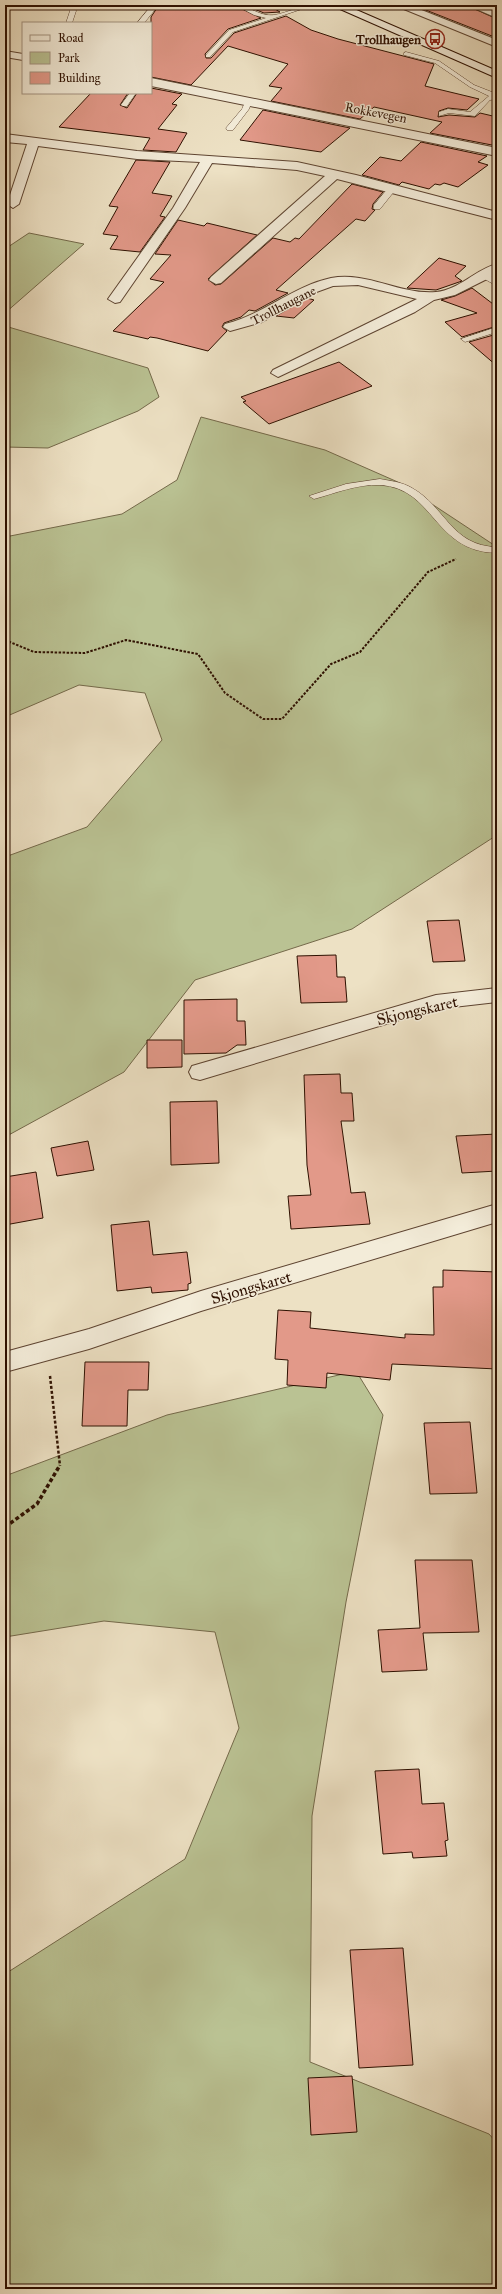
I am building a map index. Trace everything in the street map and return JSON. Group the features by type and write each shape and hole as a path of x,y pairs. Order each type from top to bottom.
{"street":[{"path":"338,5 497,75"},
{"path":"399,5 497,44"},
{"path":"472,5 497,15"},
{"path":"5,54 22,57"},
{"name":"Rokkevegen","path":"152,82 497,152"},
{"path":"5,138 137,155 278,163 336,174 497,216"},
{"path":"13,204 34,141"},
{"path":"115,298 179,208 208,159"},
{"path":"216,280 336,174"},
{"name":"Trollhaugane","path":"230,327 258,320 295,297 337,281 350,281 430,296 443,294 484,276 497,268"},
{"name":"Trollhaugane","path":"278,373 410,309 425,301 430,296"},
{"name":"Skjongskaret","path":"200,1072 436,1002 497,994"},
{"name":"Skjongskaret","path":"5,1362 89,1339 201,1301 497,1213"}],"lane":[{"path":"70,22 72,20 73,11 71,5"},
{"path":"238,5 256,14 273,18"},
{"path":"208,56 231,31 311,5"},
{"path":"141,22 155,6"},
{"path":"406,54 431,59 472,86 496,96"},
{"path":"125,104 132,94"},
{"path":"442,114 448,111 472,114 488,99 496,96"},
{"path":"230,128 245,109 248,101"},
{"path":"377,207 392,189"},
{"path":"484,276 497,284"},
{"path":"465,339 497,329"},
{"path":"314,496 366,482 396,484 414,492 460,540 481,548 497,550"}],"path":[{"path":"5,640 34,652 85,653 126,640 198,654 225,693 262,719 282,718 331,664 360,652 428,572 481,548"},
{"path":"5,1527 37,1504 60,1467 48,1350"}],"green space":[{"path":"29,233 84,244 5,313 5,249"},
{"path":"5,326 148,368 159,397 138,411 48,448 5,447"},
{"path":"201,417 325,450 400,483 497,547 497,835 352,929 195,980 124,1072 5,1137 5,857 87,827 162,740 145,693 79,685 5,717 5,537 122,514 177,480"},
{"path":"356,1371 383,1415 346,1602 312,1816 310,2062 489,2134 497,2143 497,2289 5,2289 5,1974 185,1859 239,1728 215,1632 104,1621 5,1637 5,1476 167,1415"}],"building":[{"path":"159,5 234,5 261,18 228,29 205,54 206,58 211,58 234,33 286,16 311,30 338,39 434,64 425,86 479,99 467,110 448,108 439,111 438,117 449,115 475,117 480,113 497,117 497,146 430,133 442,122 374,107 360,119 271,101 282,88 269,86 288,64 228,46 191,85 152,77 151,17"},
{"path":"244,5 268,5 280,12 264,13"},
{"path":"413,5 466,5 497,19 497,38"},
{"path":"152,88 182,94 172,104 177,105 158,129 187,133 176,152 143,150 150,138 59,127 90,94 127,94 120,105 127,108 136,94 152,94"},
{"path":"263,110 350,128 321,152 240,140"},
{"path":"421,142 487,156 478,162 488,165 458,187 444,183 440,185 435,184 429,189 402,182 399,185 362,175 380,157 401,161"},
{"path":"136,160 170,162 152,193 172,196 160,216 165,217 140,252 110,249 118,236 103,234 118,207 109,206"},
{"path":"352,184 383,192 373,204 372,209 375,210 365,221 356,219 276,290 288,293 255,311 249,310 241,317 224,323 222,327 227,331 208,351 157,338 150,337 148,339 113,331 164,282 150,279 171,255 155,254 178,220 204,226 207,223 257,235 208,279 215,285 221,284 273,238 290,242 295,238 299,239"},
{"path":"439,258 466,266 455,276 462,281 436,290 407,288"},
{"path":"472,288 497,307 497,326 462,337 445,322 477,313 441,300 455,296"},
{"path":"307,298 314,300 294,318 276,316"},
{"path":"497,334 497,366 469,342"},
{"path":"339,362 372,386 269,424 243,402 246,401 241,397"},
{"path":"459,920 465,961 433,962 427,921"},
{"path":"336,955 337,977 345,977 347,1002 301,1003 297,956"},
{"path":"237,999 237,1021 245,1021 246,1045 237,1045 226,1053 184,1054 184,1000"},
{"path":"147,1040 182,1040 182,1067 147,1068"},
{"path":"340,1074 341,1093 352,1093 354,1121 341,1121 351,1193 365,1192 370,1224 291,1229 288,1196 311,1195 307,1165 304,1075"},
{"path":"217,1101 219,1163 171,1165 170,1102"},
{"path":"497,1134 497,1171 462,1173 456,1136"},
{"path":"88,1141 94,1170 57,1176 51,1148"},
{"path":"36,1172 43,1218 5,1225 5,1177"},
{"path":"149,1221 153,1255 187,1252 191,1283 188,1284 188,1290 152,1293 151,1287 117,1291 111,1225"},
{"path":"443,1270 497,1272 497,1369 392,1364 390,1380 327,1373 326,1388 287,1385 288,1360 275,1359 278,1310 311,1312 310,1328 405,1338 405,1334 434,1335 433,1287 443,1287"},
{"path":"85,1362 149,1362 148,1390 128,1390 127,1426 82,1426"},
{"path":"470,1422 477,1493 430,1494 424,1423"},
{"path":"415,1560 472,1560 479,1632 423,1633 427,1670 382,1672 378,1630 420,1628"},
{"path":"419,1769 422,1804 444,1803 448,1840 445,1841 447,1856 413,1858 412,1852 383,1854 375,1771"},
{"path":"403,1948 413,2065 359,2068 350,1950"},
{"path":"352,2076 357,2132 311,2135 308,2078"}],"place":[{"name":"Trollhaugen","path":"435,39"}]}
